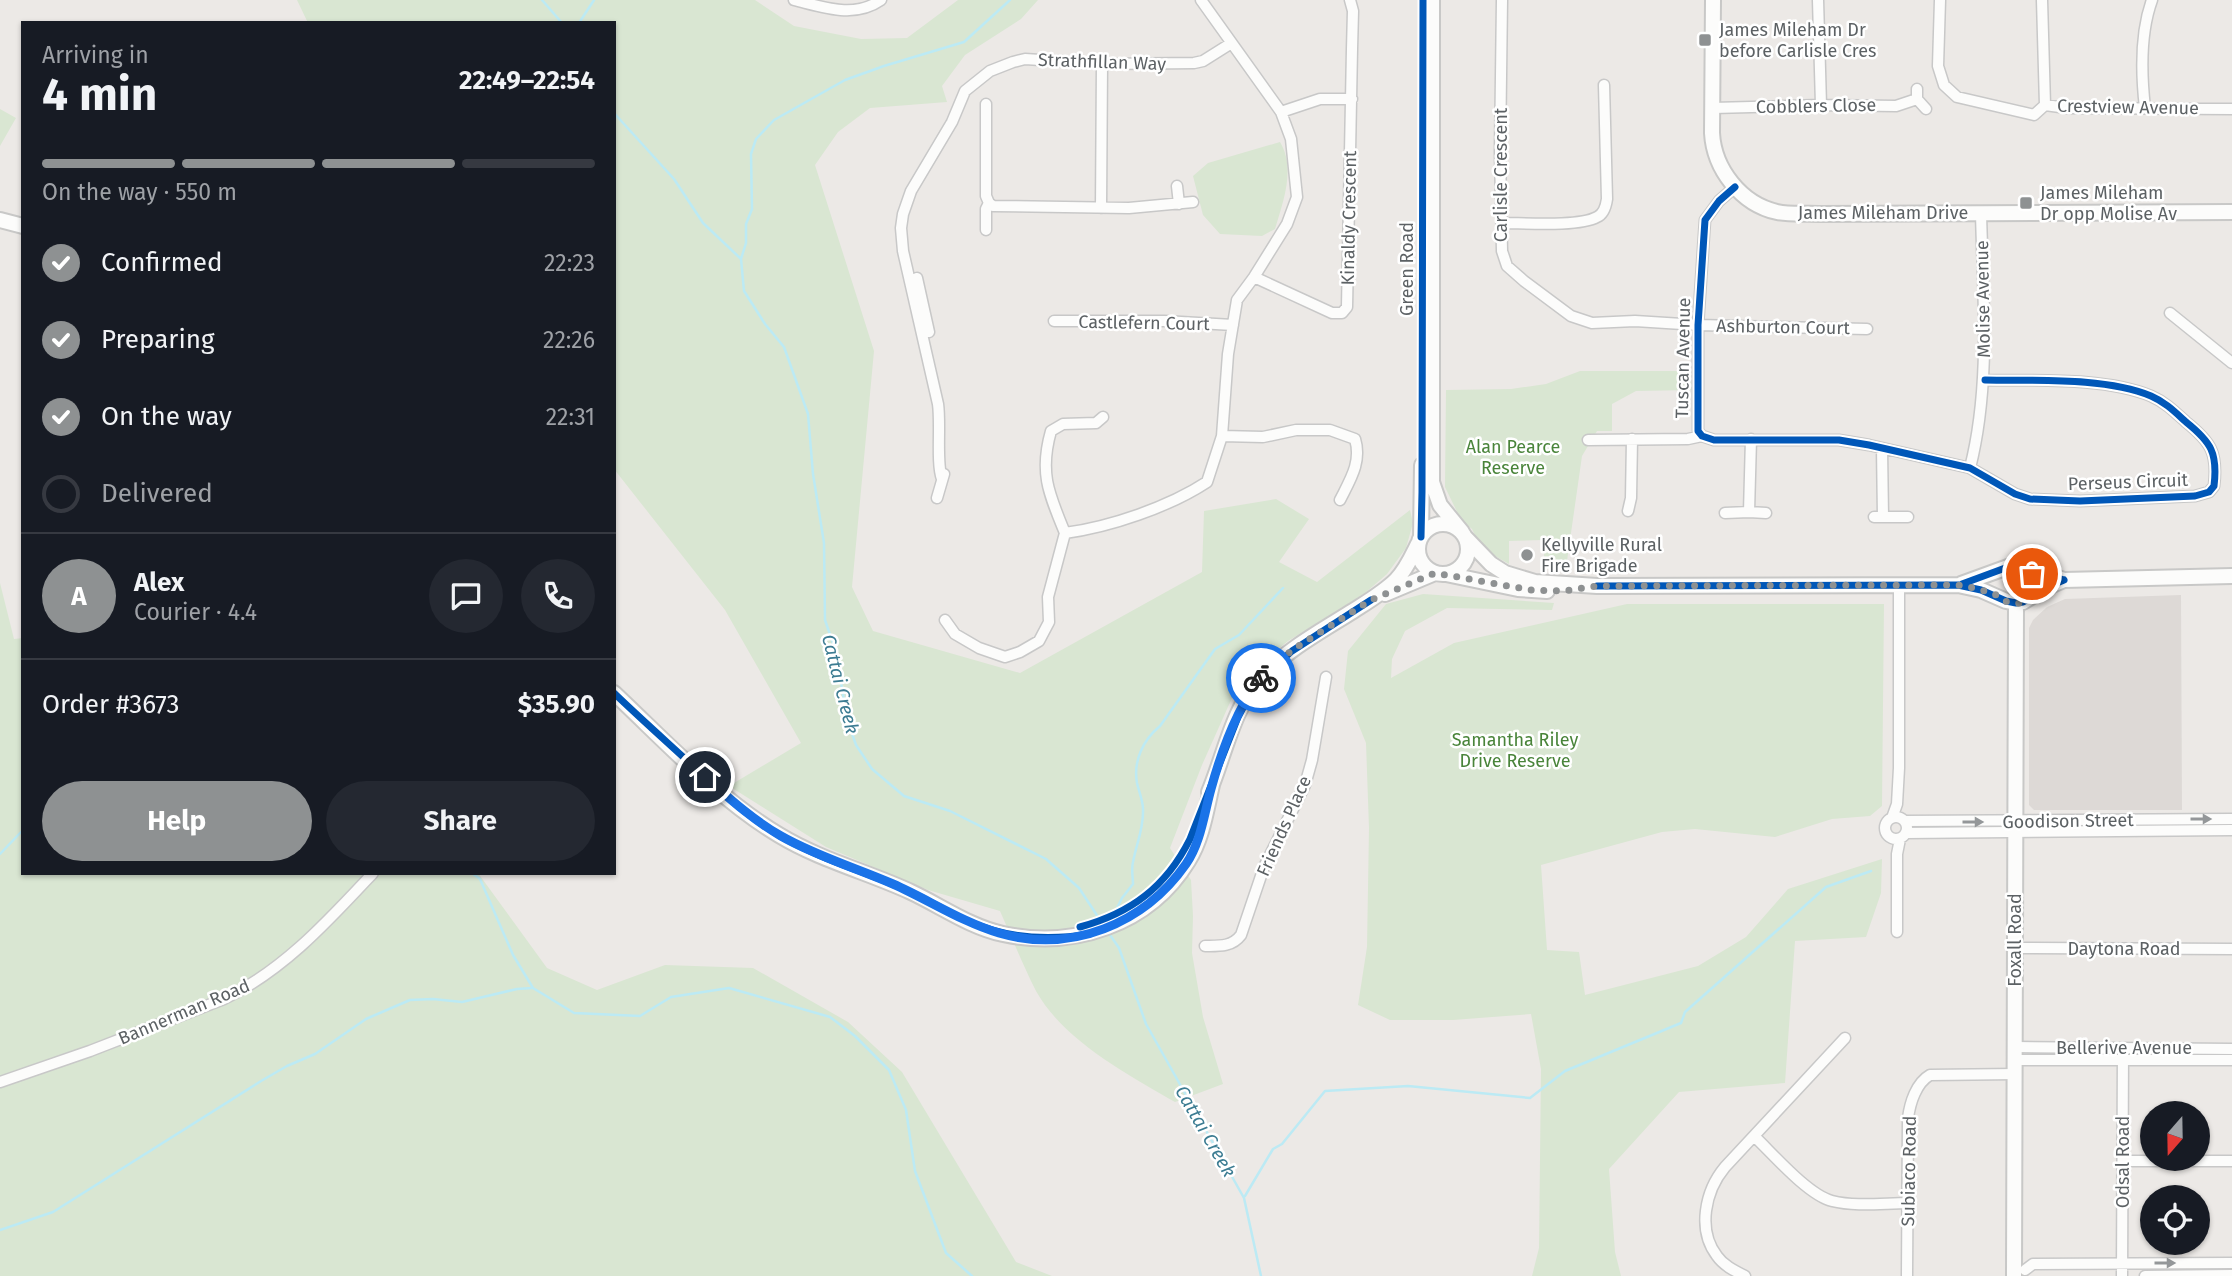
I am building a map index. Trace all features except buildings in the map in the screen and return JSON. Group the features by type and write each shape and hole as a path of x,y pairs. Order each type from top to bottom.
{"main road":[{"name":"Green Road","path":"1420,540 1423,0"},
{"name":"Green Road","path":"1432,0 1432,482 1440,505 1491,564 1505,573 1535,582 1597,586"},
{"name":"James Mileham Drive","path":"1713,0 1714,151 1722,169 1735,187 1760,206 1784,213 2232,212"},
{"path":"0,220 21,225"},
{"path":"616,695 713,785 781,836 943,908 1033,930 1085,930 1127,920 1147,900 1173,882 1188,862 1197,843 1212,785 1241,710 1262,677 1292,650 1371,600 1395,581 1426,530 1441,524 1456,527 1464,534 1469,551 1466,561 1455,572 1441,574 1371,600"},
{"path":"1420,540 1418,553 1427,569 1441,574 1531,590 1563,591 1597,586 1958,585 2001,597"},
{"path":"1958,585 2016,564 2064,580 2232,576"},
{"path":"2003,568 1995,582 1996,589 2006,601 2016,603 2023,602 2064,580"},
{"path":"2028,569 2035,583 2031,596"},
{"name":"Foxall Road","path":"2016,603 2016,1061 2022,1273"}],"street":[{"path":"794,0 853,11 881,0"},
{"path":"1065,533 1093,530 1173,501 1208,482 1222,436 1228,354 1237,300 1287,224 1297,197 1291,139 1281,111 1230,44 1201,0"},
{"path":"1281,111 1320,99 1352,99 1353,11 1350,0"},
{"name":"Carlisle Crescent","path":"1502,0 1500,152 1502,251 1507,266 1571,316 1592,323 1635,321 1698,325"},
{"path":"1818,0 1821,105"},
{"path":"1940,0 1938,65 1944,85 1957,97 2034,115 2045,105"},
{"name":"Crestview Avenue","path":"2042,0 2045,105 2067,108 2232,109"},
{"path":"2145,108 2142,87 2145,19 2152,0"},
{"name":"Strathfillan Way","path":"937,498 942,479 941,422 901,228 911,191 952,122 965,91 989,71 1013,62 1194,63 1203,61 1230,44"},
{"path":"1101,208 1102,64"},
{"path":"1502,223 1578,222 1599,217 1606,207 1607,198 1604,85"},
{"name":"Cobblers Close","path":"1713,108 1896,106 1917,94 1926,109"},
{"name":"Kinaldy Crescent","path":"1254,277 1332,313 1342,313 1347,307 1352,99"},
{"path":"986,104 985,196 989,203 998,208 1129,208 1193,202"},
{"path":"1177,186 1178,204"},
{"name":"Tuscan Avenue","path":"1735,187 1719,201 1705,220 1698,325 1698,431 1702,436 1714,440 1839,440 1970,468"},
{"path":"986,230 986,209 989,203"},
{"name":"Molise Avenue","path":"1970,468 1979,435 1985,380 1981,213"},
{"path":"2170,313 2231,360"},
{"name":"Castlefern Court","path":"1055,321 1164,321 1233,325"},
{"name":"Ashburton Court","path":"1698,325 1867,329"},
{"name":"Perseus Circuit","path":"1970,468 2015,494 2049,501 2196,496 2209,492 2214,486 2214,459 2206,438 2163,402 2151,396 2087,383 1985,380"},
{"path":"944,620 955,634 979,648 1005,657 1039,641 1049,622 1048,597 1065,533 1053,504 1044,470 1051,430 1063,424 1096,423 1103,417"},
{"path":"1222,436 1263,438 1296,430 1330,430 1355,439 1358,451 1356,469 1340,500"},
{"path":"1588,440 1688,439 1702,436"},
{"path":"1628,512 1631,498 1632,439"},
{"path":"1749,512 1751,439"},
{"path":"1882,448 1879,517 1908,517"},
{"path":"1725,513 1766,513"},
{"path":"1897,932 1897,854 1899,837 1908,828 1899,819 1897,804 1899,586"},
{"name":"Friends Place","path":"1205,946 1229,945 1241,935 1264,867 1305,785 1326,677"},
{"path":"1899,819 1886,823 1885,830 1899,837"},
{"name":"Goodison Street","path":"1899,819 2015,827 2232,830"},
{"name":"Goodison Street","path":"1899,837 2015,827 2232,819"},
{"name":"Bannerman Road","path":"0,1082 90,1051 245,989 285,961 371,875"},
{"name":"Daytona Road","path":"2015,948 2232,949"},
{"path":"1745,1276 1724,1264 1713,1249 1707,1231 1710,1189 1718,1176 1845,1038"},
{"name":"Bellerive Avenue","path":"2016,1061 2123,1049 2232,1049"},
{"name":"Odsal Road","path":"2122,1276 2123,1049"},
{"name":"Bellerive Avenue","path":"2016,1061 2232,1060"},
{"name":"Subiaco Road","path":"1908,1276 1909,1112 1919,1085 1925,1077 1935,1074 2016,1061"},
{"path":"1754,1136 1822,1198 1842,1203 1908,1203"},
{"path":"2123,1161 2232,1161"},
{"path":"2022,1273 2033,1264 2232,1263"},
{"path":"2145,1276 2232,1275"}],"shaded area":[{"path":"2181,595 2182,810 2034,810 2029,805 2029,628 2033,620 2047,607 2065,599"}],"green space":[{"path":"297,0 755,0 794,26 861,39 907,38 958,0 1038,0 1021,19 965,55 942,86 947,102 870,108 838,132 815,165 874,351 852,587 873,631 1020,673 1202,572 1204,511 1276,499 1309,519 1279,562 1317,582 1410,510 1413,523 1406,548 1387,574 1365,593 1288,641 1240,680 1202,765 1170,848 1191,880 1192,953 1203,1017 1223,1084 1175,1102 1137,1080 1080,1041 1048,1009 1036,991 1000,911 928,890 826,847 729,786 801,743 725,610 616,472 616,21 307,21"},
{"path":"0,109 16,118 0,146"},
{"path":"1280,142 1285,152 1288,174 1275,229 1262,236 1220,234 1203,215 1193,176 1208,163"},
{"name":"Alan Pearce Reserve","path":"1580,371 1690,371 1692,390 1636,391 1612,404 1612,431 1597,431 1582,456 1566,568 1545,569 1543,540 1509,541 1509,564 1481,548 1472,529 1461,520 1445,487 1446,390 1511,389 1546,384"},
{"path":"0,583 14,639 21,638 21,875 479,875 547,968 597,990 665,965 753,968 848,1022 902,1072 1016,1262 1052,1276 0,1276"},
{"name":"Samantha Riley Drive Reserve","path":"1423,594 1554,603 1552,610 1447,608 1405,631 1392,659 1391,678 1454,643 1627,604 1884,604 1882,806 1870,816 1832,819 1775,837 1695,829 1662,832 1541,865 1547,950 1579,952 1585,995 1698,966 1746,937 1788,889 1882,859 1881,893 1866,937 1795,941 1785,1083 1679,1092 1609,1169 1615,1252 1621,1276 1532,1276 1539,1248 1541,1069 1531,1014 1453,1020 1390,1020 1358,1005 1367,947 1369,828 1366,743 1344,689 1348,651 1386,604"}],"waterway":[{"name":"Cattai Creek","path":"542,0 560,21"},
{"path":"580,21 594,0"},
{"path":"741,259 746,243 746,224 752,209 751,154 756,139 774,120 845,80 964,42 1010,0"},
{"name":"Cattai Creek","path":"616,115 674,179 703,223 741,259 744,291 784,347 808,414 813,474 824,543 825,620 835,649 848,722 856,745 872,769 904,796 950,811 1046,859 1079,888 1102,923"},
{"path":"1112,918 1133,884 1132,865 1143,816 1136,775 1144,744 1215,649 1239,635 1283,588"},
{"path":"0,854 21,832"},
{"path":"1245,1196 1273,1149 1282,1144 1325,1091 1408,1086 1530,1098 1565,1071 1681,1023 1685,1012 1826,887 1871,871"},
{"path":"475,875 480,879 513,955 533,988 574,1013 640,1016 671,997 729,988 830,1017 855,1036 889,1070 906,1110 915,1171 946,1253 972,1276"},
{"name":"Cattai Creek","path":"1108,932 1119,948 1146,1024 1244,1198 1261,1276"},
{"path":"0,1230 53,1212 261,1081 315,1054 366,1019 410,1000 462,1002 532,988"}],"cycle path":[{"path":"1421,537 1423,0"},
{"path":"1735,187 1719,201 1705,220 1698,325 1698,431 1702,436 1714,440 1839,440 1869,445 1970,468 2015,494 2030,499 2080,501 2195,496 2209,492 2214,486 2215,465 2207,442 2170,407 2151,396 2091,383 1985,380"},
{"path":"1962,584 2016,564 2064,580"},
{"path":"1597,586 1958,585 2016,603 2023,602 2064,580"},
{"path":"1080,927 1131,906 1170,871 1190,839 1238,717 1256,683 1292,651 1371,600"},
{"path":"616,695 735,803 768,829 795,844 908,891 985,928 1044,938 1090,934"}],"way so far":[{"path":"1261,678 1292,650 1371,600 1435,573 1518,589 1549,591 1597,586 1958,585 1991,593 2013,603 2023,602 2033,593 2035,580 2032,574"}],"place":[{"name":"James Mileham Dr before Carlisle Cres","path":"1705,40"},
{"name":"James Mileham Dr opp Molise Av","path":"2026,203"},
{"name":"Kellyville Rural Fire Brigade","path":"1527,555"}],"route":[{"path":"705,777 758,821 781,836 817,854 910,892 968,921 1001,933 1031,938 1090,934 1127,920 1173,882 1188,862 1197,843 1222,755 1244,704 1261,678"}]}
